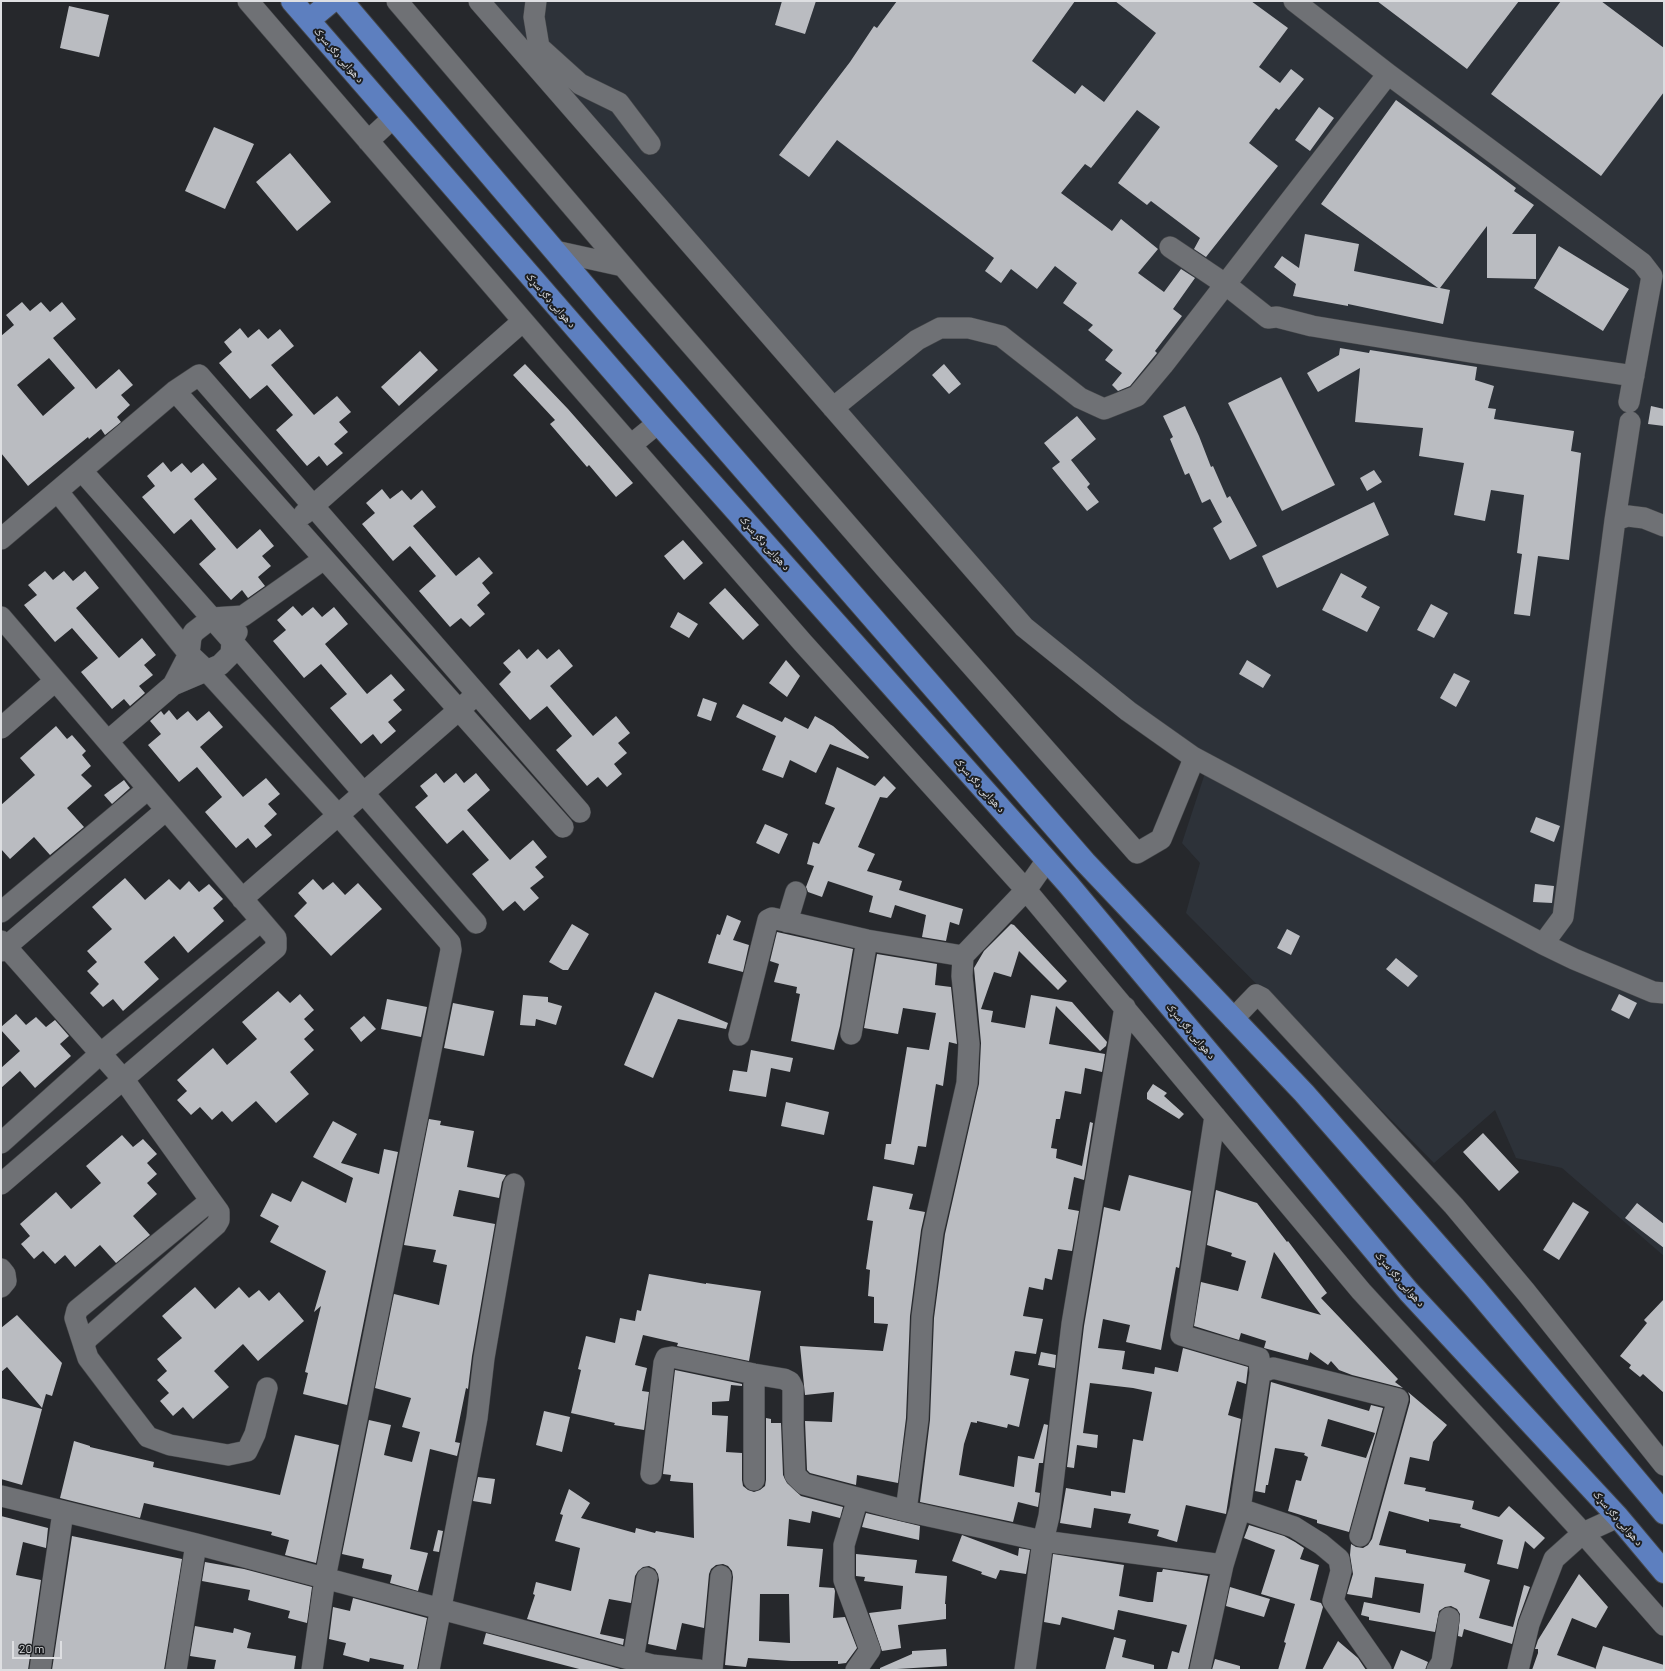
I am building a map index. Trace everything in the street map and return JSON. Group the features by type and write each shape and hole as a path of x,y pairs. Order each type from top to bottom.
{"main road":[{"name":"د هوایی ډګر سړک","path":"292,1 658,423 1047,860 1410,1292 1618,1517 1664,1572"},
{"path":"309,20 332,1"},
{"path":"342,1 555,251 1085,862 1304,1093 1470,1282 1664,1513"}],"street":[{"path":"248,1 523,321 803,643 1026,890 1216,1116 1360,1291 1583,1533 1664,1626"},
{"path":"396,1 623,266 1137,854 1161,839 1191,766 1193,757"},
{"path":"479,1 1024,627 1128,711 1193,757 1543,944 1574,959 1653,992 1664,993"},
{"path":"536,1 534,18 539,47 580,84 619,103 650,144"},
{"path":"1294,1 1388,74 1642,263 1652,276 1629,412 1563,917 1543,944"},
{"path":"833,408 917,340 940,328 969,328 1001,336 1080,398 1104,409 1137,396 1163,365 1388,74"},
{"path":"368,141 393,118"},
{"path":"1170,247 1225,284 1268,318 1277,317 1312,326 1470,352 1634,376"},
{"path":"555,251 623,266"},
{"path":"293,524 523,321"},
{"path":"1,539 175,391 199,375 314,505 580,812"},
{"path":"175,391 563,827"},
{"path":"631,445 658,423"},
{"path":"82,471 212,618 476,923"},
{"path":"58,492 189,654 207,671 339,816 450,943 451,950 325,1578 312,1670"},
{"path":"1615,520 1628,516 1644,518 1664,526"},
{"path":"108,741 173,685 220,665 231,654 232,641 243,616 324,559"},
{"path":"173,685 189,654 191,637 194,632 212,618 243,616"},
{"path":"1,617 276,938 276,948 1,1184"},
{"path":"1,728 55,681"},
{"path":"242,899 478,694"},
{"path":"1,912 148,789"},
{"path":"84,1346 87,1340 216,1225 219,1220 219,1212 210,1202 124,1080 3,947 166,810"},
{"path":"906,1510 918,1419 922,1317 933,1232 967,1083 969,1044 962,976 964,956 1026,890 1047,860"},
{"path":"787,922 796,892"},
{"path":"739,1035 768,920 772,918 867,940 964,956"},
{"path":"1,1143 100,1054 261,921"},
{"path":"851,1034 867,940"},
{"path":"1233,1018 1256,995 1262,998 1454,1206 1526,1292 1664,1465"},
{"path":"1025,1670 1043,1541 1049,1516 1072,1324 1125,1007"},
{"path":"1200,1670 1223,1565 1240,1509 1260,1373 1259,1358 1181,1335 1216,1116"},
{"path":"429,1670 477,1418 484,1358 514,1184"},
{"path":"210,1202 77,1310 74,1318 88,1358 148,1437 170,1445 228,1455 247,1450 255,1434 266,1388"},
{"path":"1,1269 5,1274 6,1281 1,1287"},
{"path":"651,1474 664,1363 666,1358 672,1357 784,1379 790,1382 793,1388 792,1426 795,1475 798,1480 811,1486 906,1510 1043,1541 1223,1565"},
{"path":"1260,1373 1273,1368 1398,1399 1360,1536"},
{"path":"754,1374 754,1480"},
{"path":"1,1496 196,1544 440,1608 645,1665 699,1670"},
{"path":"856,1670 870,1650 844,1580 844,1545 858,1498"},
{"path":"1240,1509 1294,1527 1321,1544 1339,1559 1341,1571 1333,1601 1381,1670"},
{"path":"40,1670 63,1512"},
{"path":"1518,1670 1529,1624 1554,1559 1583,1533 1618,1517"},
{"path":"176,1670 196,1544"},
{"path":"712,1670 721,1576"},
{"path":"645,1665 647,1578"},
{"path":"1437,1670 1442,1662 1450,1618"}],"shaded area":[{"path":"479,1 1664,1 1664,1256 1562,1168 1516,1158 1495,1110 1434,1163 1186,913 1200,863 1182,843 1208,764 1024,627"}],"building":[{"path":"782,1 816,1 805,34 775,25"},
{"path":"897,1 1075,1 1032,61 1075,94 1082,85 1104,102 1156,33 1115,1 1251,1 1288,28 1259,67 1280,83 1291,69 1304,79 1279,110 1276,108 1249,143 1278,166 1206,257 1194,249 1200,238 1151,201 1147,205 1118,183 1160,127 1137,110 1091,168 1085,164 1061,193 1112,231 1121,219 1158,249 1138,273 1164,292 1181,269 1195,278 1173,309 1182,316 1155,351 1157,353 1130,386 1118,391 1112,385 1122,373 1105,360 1113,350 1088,330 1093,325 1063,303 1077,283 1055,266 1037,289 1011,269 1001,283 985,271 994,258 837,140 809,177 779,155 850,62 874,26 877,28"},
{"path":"1377,1 1519,1 1467,69"},
{"path":"1561,1 1601,1 1664,48 1664,92 1601,176 1491,94"},
{"path":"69,6 109,15 99,57 60,48"},
{"path":"1396,100 1516,188 1514,191 1534,205 1512,234 1536,234 1536,279 1487,278 1487,226 1440,288 1450,290 1443,324 1348,304 1348,306 1293,296 1296,284 1274,267 1282,256 1299,268 1305,234 1359,244 1354,271 1438,288 1321,204"},
{"path":"1319,107 1334,118 1310,151 1295,140"},
{"path":"214,127 254,144 225,209 185,191"},
{"path":"290,153 331,202 297,231 256,182"},
{"path":"1559,246 1629,289 1603,331 1534,288"},
{"path":"22,302 30,311 41,302 50,312 62,302 76,319 53,338 96,389 119,369 133,385 121,395 130,405 117,417 121,422 105,435 101,429 89,439 88,437 28,486 1,453 1,336 14,325 6,315","holes":["49,358 75,388 43,416 17,385"]},
{"path":"240,328 248,338 259,329 268,339 280,329 294,346 271,365 314,415 337,396 351,412 339,422 348,432 334,444 343,453 327,466 319,456 307,466 276,430 293,415 267,385 250,399 219,363 232,352 224,342"},
{"path":"1340,348 1369,353 1370,350 1477,367 1475,380 1494,386 1488,408 1496,409 1494,419 1574,431 1571,451 1581,453 1569,560 1538,556 1530,616 1514,614 1522,554 1517,553 1524,495 1491,490 1485,521 1454,515 1464,463 1419,456 1423,428 1355,422 1360,368 1318,392 1307,373 1339,355"},
{"path":"420,351 438,370 399,406 381,387"},
{"path":"525,364 568,409 633,483 616,497 589,465 587,467 550,424 555,420 513,375"},
{"path":"944,364 961,384 949,394 932,375"},
{"path":"1281,377 1335,485 1282,511 1228,403"},
{"path":"1185,406 1211,467 1213,466 1227,498 1230,496 1257,546 1230,560 1213,528 1222,522 1210,499 1202,503 1189,473 1185,475 1170,439 1173,437 1163,416"},
{"path":"1651,406 1664,409 1664,426 1648,424"},
{"path":"1077,416 1096,439 1071,460 1090,484 1087,487 1099,502 1087,511 1052,468 1060,462 1044,443"},
{"path":"163,462 171,472 182,463 191,473 203,463 217,479 194,499 237,549 260,529 274,546 262,556 271,566 258,577 265,586 248,598 242,590 231,600 199,564 216,549 191,519 174,534 142,497 155,486 147,476"},
{"path":"1374,470 1382,482 1367,491 1360,478"},
{"path":"382,489 390,499 402,490 411,500 422,490 436,507 413,526 456,576 479,557 493,573 482,583 490,593 477,605 485,614 470,627 461,618 450,627 419,591 436,576 410,546 393,561 362,524 375,513 366,503"},
{"path":"1374,502 1389,535 1277,588 1262,556"},
{"path":"683,540 703,563 684,580 664,556"},
{"path":"45,571 53,580 64,571 73,581 85,571 99,588 76,608 119,658 142,638 156,655 144,665 153,675 139,686 145,693 130,706 124,699 112,709 81,672 98,658 72,628 55,642 24,605 37,595 28,585"},
{"path":"1341,573 1367,587 1361,597 1380,607 1367,632 1322,610"},
{"path":"725,588 759,625 743,640 709,603"},
{"path":"1431,604 1448,613 1434,638 1417,630"},
{"path":"293,606 302,616 313,607 322,617 334,607 348,624 325,644 367,694 391,674 405,690 393,700 402,710 388,722 396,731 381,744 373,734 361,744 330,708 347,694 321,664 304,678 273,641 286,630 277,620"},
{"path":"678,612 698,624 689,638 670,627"},
{"path":"519,649 527,659 538,649 547,659 559,649 573,666 550,686 593,736 616,716 630,733 618,743 627,753 614,764 622,774 607,787 598,777 587,786 556,750 572,736 547,706 530,720 499,684 511,672 503,663"},
{"path":"786,660 800,676 787,697 769,683"},
{"path":"1247,660 1271,675 1263,688 1239,674"},
{"path":"1454,673 1470,681 1456,707 1440,698"},
{"path":"703,698 717,703 711,721 697,716"},
{"path":"743,704 782,722 785,717 808,729 815,716 833,726 869,757 868,759 830,744 816,773 790,760 783,778 762,770 776,736 736,717"},
{"path":"169,710 177,720 188,711 197,721 209,711 223,727 200,747 243,797 266,778 280,794 268,804 277,814 264,826 272,835 256,848 248,838 236,848 205,812 222,797 197,767 179,782 148,745 161,734 150,721 161,711 164,715"},
{"path":"56,726 67,739 72,735 86,751 82,755 91,766 81,775 92,786 67,808 84,827 50,855 34,837 10,859 1,849 1,805 35,775 20,758"},
{"path":"837,767 875,786 884,776 896,788 887,798 880,797 858,847 875,854 867,871 902,881 899,890 963,909 959,925 950,922 946,941 922,937 926,915 895,905 891,918 869,912 873,896 828,881 822,897 808,892 806,887 814,866 807,864 813,842 819,844 835,808 825,804"},
{"path":"436,773 444,783 456,773 464,783 476,773 490,790 467,810 510,860 533,840 547,857 535,867 544,877 530,888 539,898 524,911 515,901 503,911 472,874 489,860 463,830 447,844 415,807 428,796 420,786"},
{"path":"124,780 130,788 112,804 104,795"},
{"path":"1536,817 1560,826 1554,842 1530,832"},
{"path":"765,824 788,834 779,854 756,843"},
{"path":"125,878 145,900 169,879 180,890 189,881 199,892 209,884 223,899 213,908 224,921 188,953 174,936 144,962 159,979 123,1011 113,999 103,1007 90,993 99,984 87,971 97,962 87,951 112,929 92,907"},
{"path":"313,879 323,890 333,882 345,895 358,883 382,909 331,956 294,916 307,903 298,893"},
{"path":"1535,884 1554,886 1552,903 1533,902"},
{"path":"727,915 741,921 733,940 749,945 743,972 708,963 717,934 720,935"},
{"path":"572,924 589,934 568,970 563,970 549,962"},
{"path":"1011,924 1014,925 1067,981 1058,990 1019,951 1011,977 994,972 981,1009 993,1011 991,1022 1025,1028 1031,995 1072,1002 1107,1042 1106,1046 1100,1051 1056,1006 1049,1044 1105,1054 1102,1072 1085,1068 1081,1094 1065,1091 1060,1119 1056,1119 1051,1148 1057,1149 1056,1158 1082,1166 1090,1122 1093,1123 1084,1180 1074,1177 1068,1209 1079,1211 1072,1251 1058,1249 1052,1280 1045,1278 1043,1290 1029,1287 1023,1316 1043,1319 1036,1354 1015,1351 1010,1375 1029,1379 1019,1427 1008,1424 1007,1428 977,1421 977,1423 971,1422 964,1444 959,1475 1014,1487 1018,1456 1034,1459 1044,1424 1048,1425 1043,1463 1039,1463 1035,1492 1040,1493 1038,1507 1018,1502 1013,1522 920,1502 930,1420 934,1318 945,1234 979,1084 981,1043 974,968 984,951"},
{"path":"1287,929 1300,936 1291,955 1277,948"},
{"path":"777,932 853,949 840,1026 834,1050 791,1041 800,994 796,993 797,987 774,982 779,964 770,961"},
{"path":"877,954 937,964 935,985 951,987 957,1044 949,1042 943,1086 936,1084 926,1147 918,1146 914,1165 884,1159 886,1144 891,1144 907,1047 929,1050 936,1013 903,1008 898,1034 864,1028"},
{"path":"1396,958 1418,976 1408,987 1386,969"},
{"path":"278,991 290,1003 300,994 314,1010 304,1019 314,1030 304,1039 314,1050 290,1072 309,1094 276,1123 256,1101 232,1122 222,1111 212,1120 200,1107 191,1115 177,1100 187,1091 177,1080 213,1048 227,1065 257,1039 242,1022"},
{"path":"655,992 728,1023 726,1029 678,1019 653,1078 624,1065"},
{"path":"1619,994 1637,1003 1629,1019 1611,1010"},
{"path":"523,995 548,997 548,1002 562,1006 556,1025 536,1019 535,1026 520,1025"},
{"path":"387,999 427,1007 421,1037 381,1029"},
{"path":"453,1003 494,1011 484,1056 444,1048"},
{"path":"16,1014 26,1025 36,1017 46,1027 55,1020 69,1036 60,1044 71,1056 35,1088 20,1071 1,1088 1,1068 20,1051 1,1030 1,1027"},
{"path":"364,1016 376,1029 361,1042 350,1028"},
{"path":"751,1050 793,1058 790,1072 771,1068 766,1097 729,1091 733,1070 747,1072"},
{"path":"1153,1084 1167,1093 1164,1096 1184,1114 1179,1119 1147,1099 1147,1093"},
{"path":"786,1102 829,1112 824,1135 781,1126"},
{"path":"429,1119 441,1121 440,1125 474,1131 467,1167 506,1175 502,1182 499,1198 459,1190 453,1216 495,1224 472,1356 468,1389 466,1388 455,1442 460,1443 457,1456 430,1449 410,1549 428,1553 418,1591 390,1583 392,1575 362,1568 364,1559 342,1554 369,1420 391,1425 384,1455 412,1462 420,1432 402,1427 411,1398 375,1388 394,1294 439,1305 447,1265 433,1262 436,1250 404,1245"},
{"path":"333,1121 357,1134 341,1163 379,1174 384,1149 398,1152 347,1405 303,1394 308,1373 305,1372 321,1306 314,1312 326,1271 270,1242 279,1226 260,1216 272,1193 291,1202 302,1181 346,1203 353,1178 313,1157"},
{"path":"1483,1133 1519,1172 1499,1191 1463,1152"},
{"path":"122,1135 133,1147 143,1139 157,1154 147,1163 157,1174 147,1183 157,1194 133,1216 150,1235 116,1263 100,1245 75,1267 65,1255 55,1264 43,1251 34,1259 21,1244 30,1236 20,1224 56,1192 71,1209 101,1183 86,1166"},
{"path":"1129,1175 1191,1191 1179,1268 1176,1267 1161,1350 1126,1342 1130,1325 1103,1319 1098,1348 1125,1351 1122,1369 1154,1374 1155,1367 1178,1372 1183,1348 1248,1367 1246,1384 1237,1381 1228,1415 1241,1419 1226,1514 1186,1505 1177,1542 1157,1536 1159,1530 1128,1523 1131,1514 1094,1508 1091,1528 1060,1523 1066,1488 1111,1496 1111,1491 1125,1493 1133,1439 1143,1441 1152,1392 1133,1388 1090,1383 1083,1433 1098,1435 1097,1448 1077,1445 1074,1468 1067,1467 1084,1326 1104,1207 1120,1211"},
{"path":"873,1186 913,1194 909,1209 925,1212 921,1230 910,1316 906,1418 898,1483 857,1475 856,1485 810,1473 807,1470 805,1421 832,1422 834,1392 805,1395 800,1346 883,1351 888,1324 874,1323 874,1297 868,1296 870,1270 866,1269 873,1221 867,1220"},
{"path":"1216,1190 1257,1203 1327,1293 1321,1298 1398,1379 1395,1382 1403,1388 1352,1375 1339,1370 1331,1361 1328,1365 1310,1352 1308,1360 1264,1348 1266,1341 1241,1333 1239,1340 1194,1326 1201,1282 1238,1291 1246,1261 1231,1256 1232,1253 1207,1245","holes":["1274,1252 1321,1315 1261,1298"]},
{"path":"1573,1202 1589,1212 1559,1260 1543,1250"},
{"path":"1637,1203 1664,1224 1664,1248 1625,1218"},
{"path":"649,1274 706,1284 761,1291 749,1361 677,1346 678,1343 643,1335 635,1365 647,1368 642,1391 649,1392 644,1430 614,1425 615,1423 571,1413 581,1370 578,1369 586,1336 615,1343 620,1318 635,1321 637,1310 641,1311"},
{"path":"195,1287 215,1309 239,1287 249,1298 259,1290 269,1301 279,1292 304,1321 258,1361 243,1344 214,1371 229,1387 193,1419 183,1407 173,1416 160,1401 169,1393 157,1380 167,1371 157,1359 182,1338 162,1316"},
{"path":"1664,1299 1664,1393 1643,1374 1640,1377 1629,1368 1631,1365 1620,1356 1647,1323 1644,1320"},
{"path":"17,1315 62,1363 52,1396 46,1394 42,1408 7,1367 1,1372 1,1328"},
{"path":"1041,1352 1056,1355 1055,1368 1038,1365"},
{"path":"675,1370 742,1384 742,1386 731,1385 729,1401 712,1402 712,1415 728,1416 726,1452 742,1453 742,1480 743,1486 748,1490 754,1492 765,1486 766,1418 771,1419 771,1423 781,1423 783,1475 787,1483 801,1496 843,1507 840,1518 812,1511 810,1523 789,1519 787,1546 823,1549 819,1587 834,1588 833,1618 845,1617 857,1648 846,1663 838,1664 838,1661 791,1661 748,1658 746,1667 725,1665 733,1577 732,1571 728,1566 723,1564 716,1565 711,1569 709,1574 704,1628 682,1623 676,1650 648,1644 659,1580 655,1569 649,1566 643,1567 635,1576 631,1603 609,1599 600,1634 624,1639 623,1645 527,1619 535,1595 533,1594 536,1582 571,1591 580,1548 555,1541 563,1515 560,1514 569,1489 590,1503 581,1518 635,1533 636,1528 655,1533 656,1531 694,1538 693,1483 670,1481 671,1475 663,1474","holes":["760,1594 789,1594 790,1643 759,1641"]},
{"path":"1271,1382 1369,1411 1371,1405 1383,1408 1349,1532 1317,1523 1317,1520 1288,1511 1296,1480 1301,1481 1308,1457 1304,1455 1305,1453 1275,1448 1265,1493 1255,1491","holes":["1328,1419 1375,1433 1366,1458 1321,1446"]},
{"path":"1408,1392 1447,1425 1433,1442 1429,1461 1410,1457 1404,1484 1426,1488 1425,1491 1474,1501 1472,1509 1499,1517 1509,1506 1545,1538 1534,1549 1525,1541 1518,1569 1497,1564 1503,1540 1460,1527 1461,1524 1429,1519 1429,1522 1389,1511 1379,1545 1406,1550 1406,1553 1466,1564 1464,1572 1490,1580 1479,1618 1513,1627 1524,1585 1530,1587 1518,1620 1512,1644 1464,1629 1462,1637 1458,1636 1460,1614 1457,1609 1451,1606 1445,1607 1439,1611 1435,1632 1369,1620 1369,1617 1361,1615 1364,1602 1420,1613 1424,1584 1375,1577 1372,1598 1347,1594 1353,1574 1350,1555 1351,1544 1356,1547 1363,1548 1368,1545 1372,1539 1410,1402"},
{"path":"1,1398 42,1409 22,1485 1,1479"},
{"path":"544,1411 570,1417 562,1452 536,1445"},
{"path":"295,1435 339,1445 316,1563 285,1555 289,1540 271,1535 272,1532 144,1503 140,1518 60,1498 74,1441 90,1447 154,1462 153,1467 280,1495"},
{"path":"478,1477 495,1479 491,1504 473,1501"},
{"path":"866,1513 920,1526 919,1540 862,1527"},
{"path":"1,1516 48,1528 46,1548 23,1542 16,1575 41,1580 28,1670 1,1670"},
{"path":"1249,1525 1284,1536 1295,1542 1304,1548 1300,1559 1319,1565 1310,1600 1321,1603 1323,1607 1305,1670 1278,1670 1295,1604 1261,1594 1275,1550 1244,1538"},
{"path":"438,1530 443,1531 439,1552 433,1551"},
{"path":"962,1535 1018,1556 1019,1548 1030,1550 1026,1574 1000,1570 996,1579 952,1561"},
{"path":"72,1536 182,1559 164,1670 52,1670"},
{"path":"856,1554 917,1560 915,1573 947,1576 945,1604 946,1619 898,1625 901,1648 882,1651 869,1613 901,1609 903,1586 864,1581 865,1577 856,1576"},
{"path":"1053,1554 1124,1565 1119,1596 1148,1602 1153,1602 1157,1572 1162,1572 1163,1569 1208,1576 1188,1670 1167,1670 1172,1651 1179,1653 1187,1625 1118,1610 1114,1630 1062,1617 1060,1625 1044,1622"},
{"path":"205,1562 244,1569 312,1587 307,1623 288,1618 290,1611 248,1600 250,1590 202,1581"},
{"path":"1579,1574 1608,1607 1596,1628 1572,1618 1557,1655 1595,1668 1594,1670 1532,1670 1538,1653 1538,1649 1535,1649 1538,1640"},
{"path":"1230,1587 1270,1599 1264,1617 1226,1606"},
{"path":"353,1598 427,1618 417,1670 403,1670 404,1665 370,1658 369,1662 343,1655 346,1643 329,1639 333,1607 350,1611"},
{"path":"195,1626 233,1633 234,1628 251,1633 247,1648 296,1656 294,1670 214,1670 216,1660 190,1656"},
{"path":"486,1633 624,1670 583,1670 483,1644"},
{"path":"1114,1637 1126,1640 1122,1657 1154,1665 1154,1670 1105,1670"},
{"path":"1338,1641 1358,1658 1366,1670 1322,1670"},
{"path":"1603,1646 1664,1665 1664,1670 1595,1670"},
{"path":"946,1649 947,1666 880,1670 880,1668 912,1654 912,1651"},
{"path":"1401,1650 1428,1662 1425,1670 1393,1670"},
{"path":"1215,1659 1240,1666 1240,1670 1212,1670"}]}
